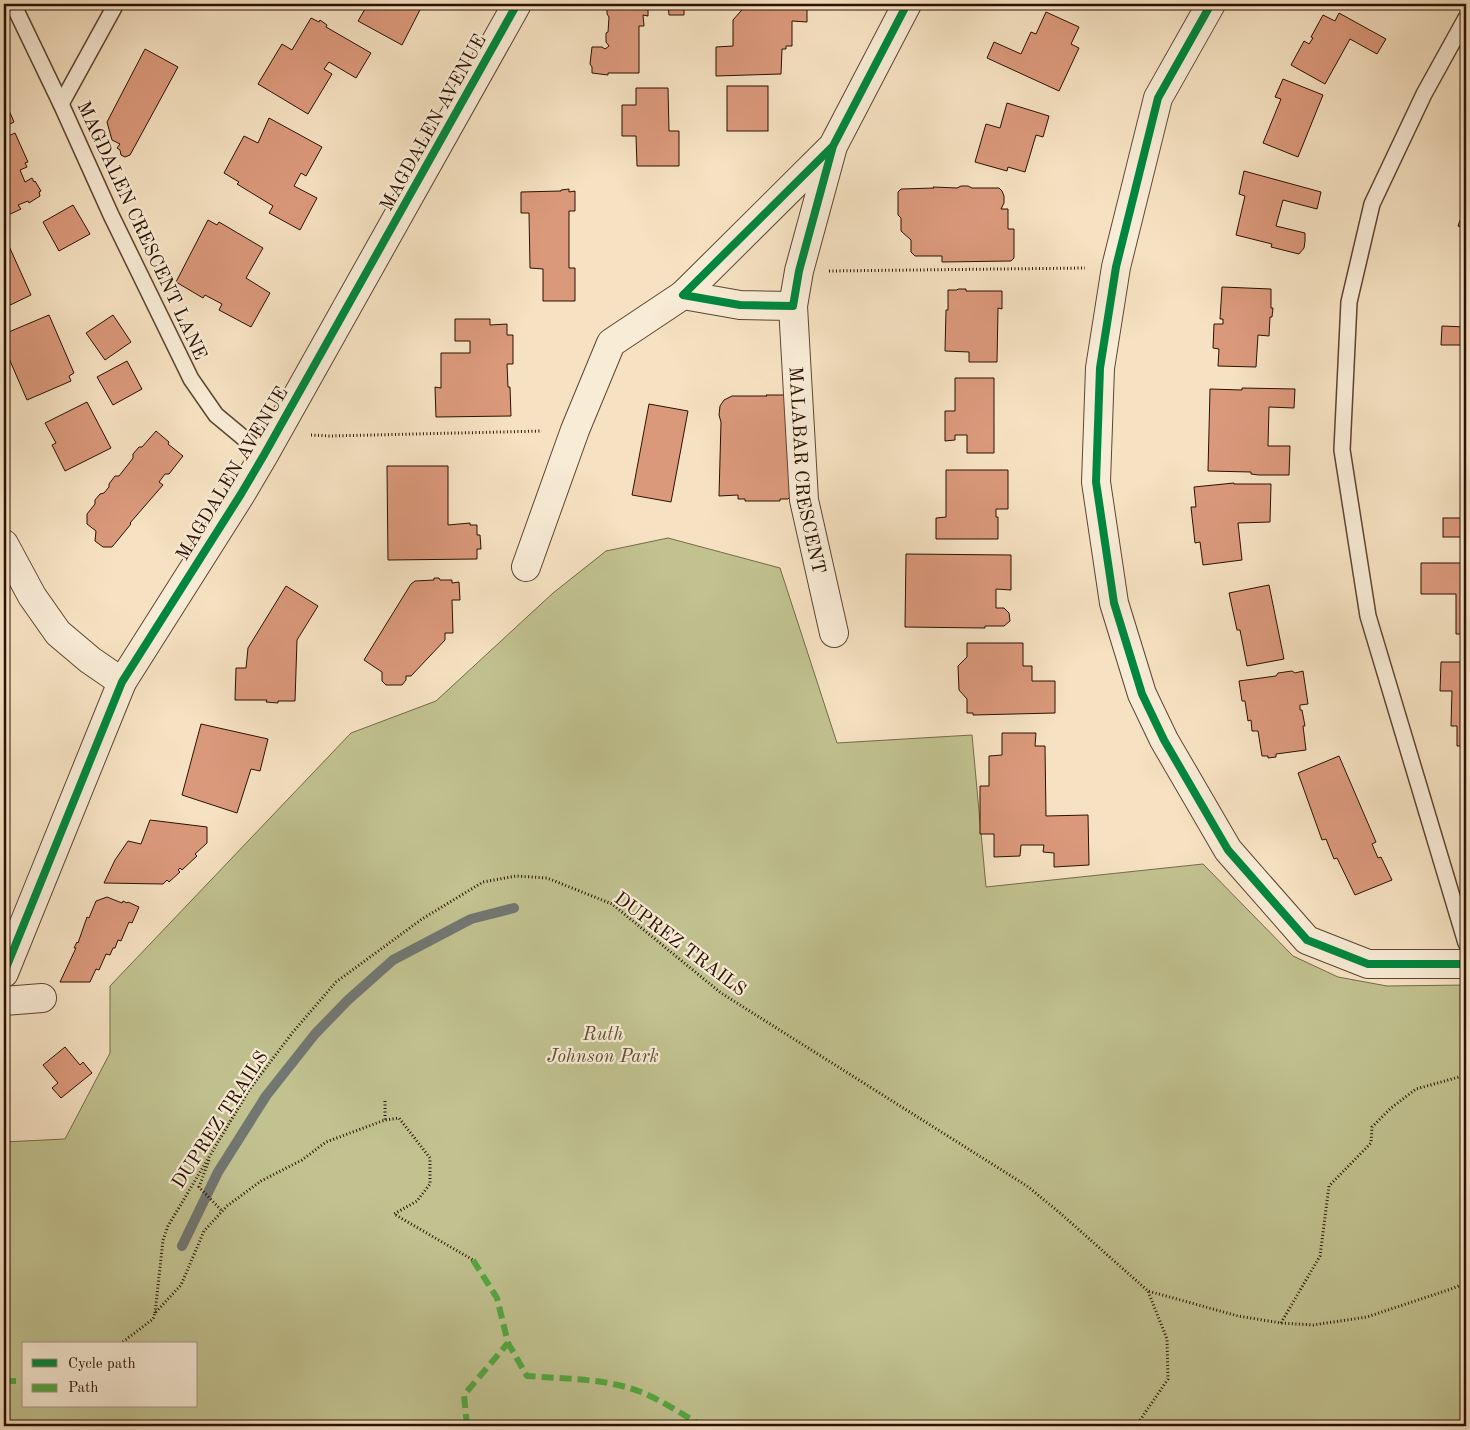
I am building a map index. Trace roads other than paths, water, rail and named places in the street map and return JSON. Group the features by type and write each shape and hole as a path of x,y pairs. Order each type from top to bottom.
{"street":[{"name":"MAGDALEN AVENUE","path":"4,973 122,682 264,454 517,4"},
{"name":"MALABAR CRESCENT","path":"834,633 804,500 793,306 799,271 833,146 907,4"},
{"path":"1211,4 1158,98 1116,267 1100,368 1096,482 1114,603 1142,694 1164,740 1228,850 1307,940 1368,964 1466,964"},
{"name":"MALABAR CRESCENT","path":"526,567 575,430 611,343 683,295 833,146"},
{"path":"683,295 740,305 793,306"},
{"path":"4,544 32,596 58,633 90,660 122,682"},
{"path":"4,1002 42,998"}],"lane":[{"name":"MAGDALEN CRESCENT LANE","path":"13,4 62,104 111,215 191,379 216,415 264,454"},
{"path":"62,104 116,4"},
{"path":"1466,18 1424,94 1372,204 1349,302 1342,450 1368,616 1466,943"}],"waterway":[{"path":"182,1246 218,1172 266,1096 315,1034 348,1000 393,960 471,919 514,908"}],"park label":[{"name":"Ruth Johnson Park","path":"603,1044"}]}
